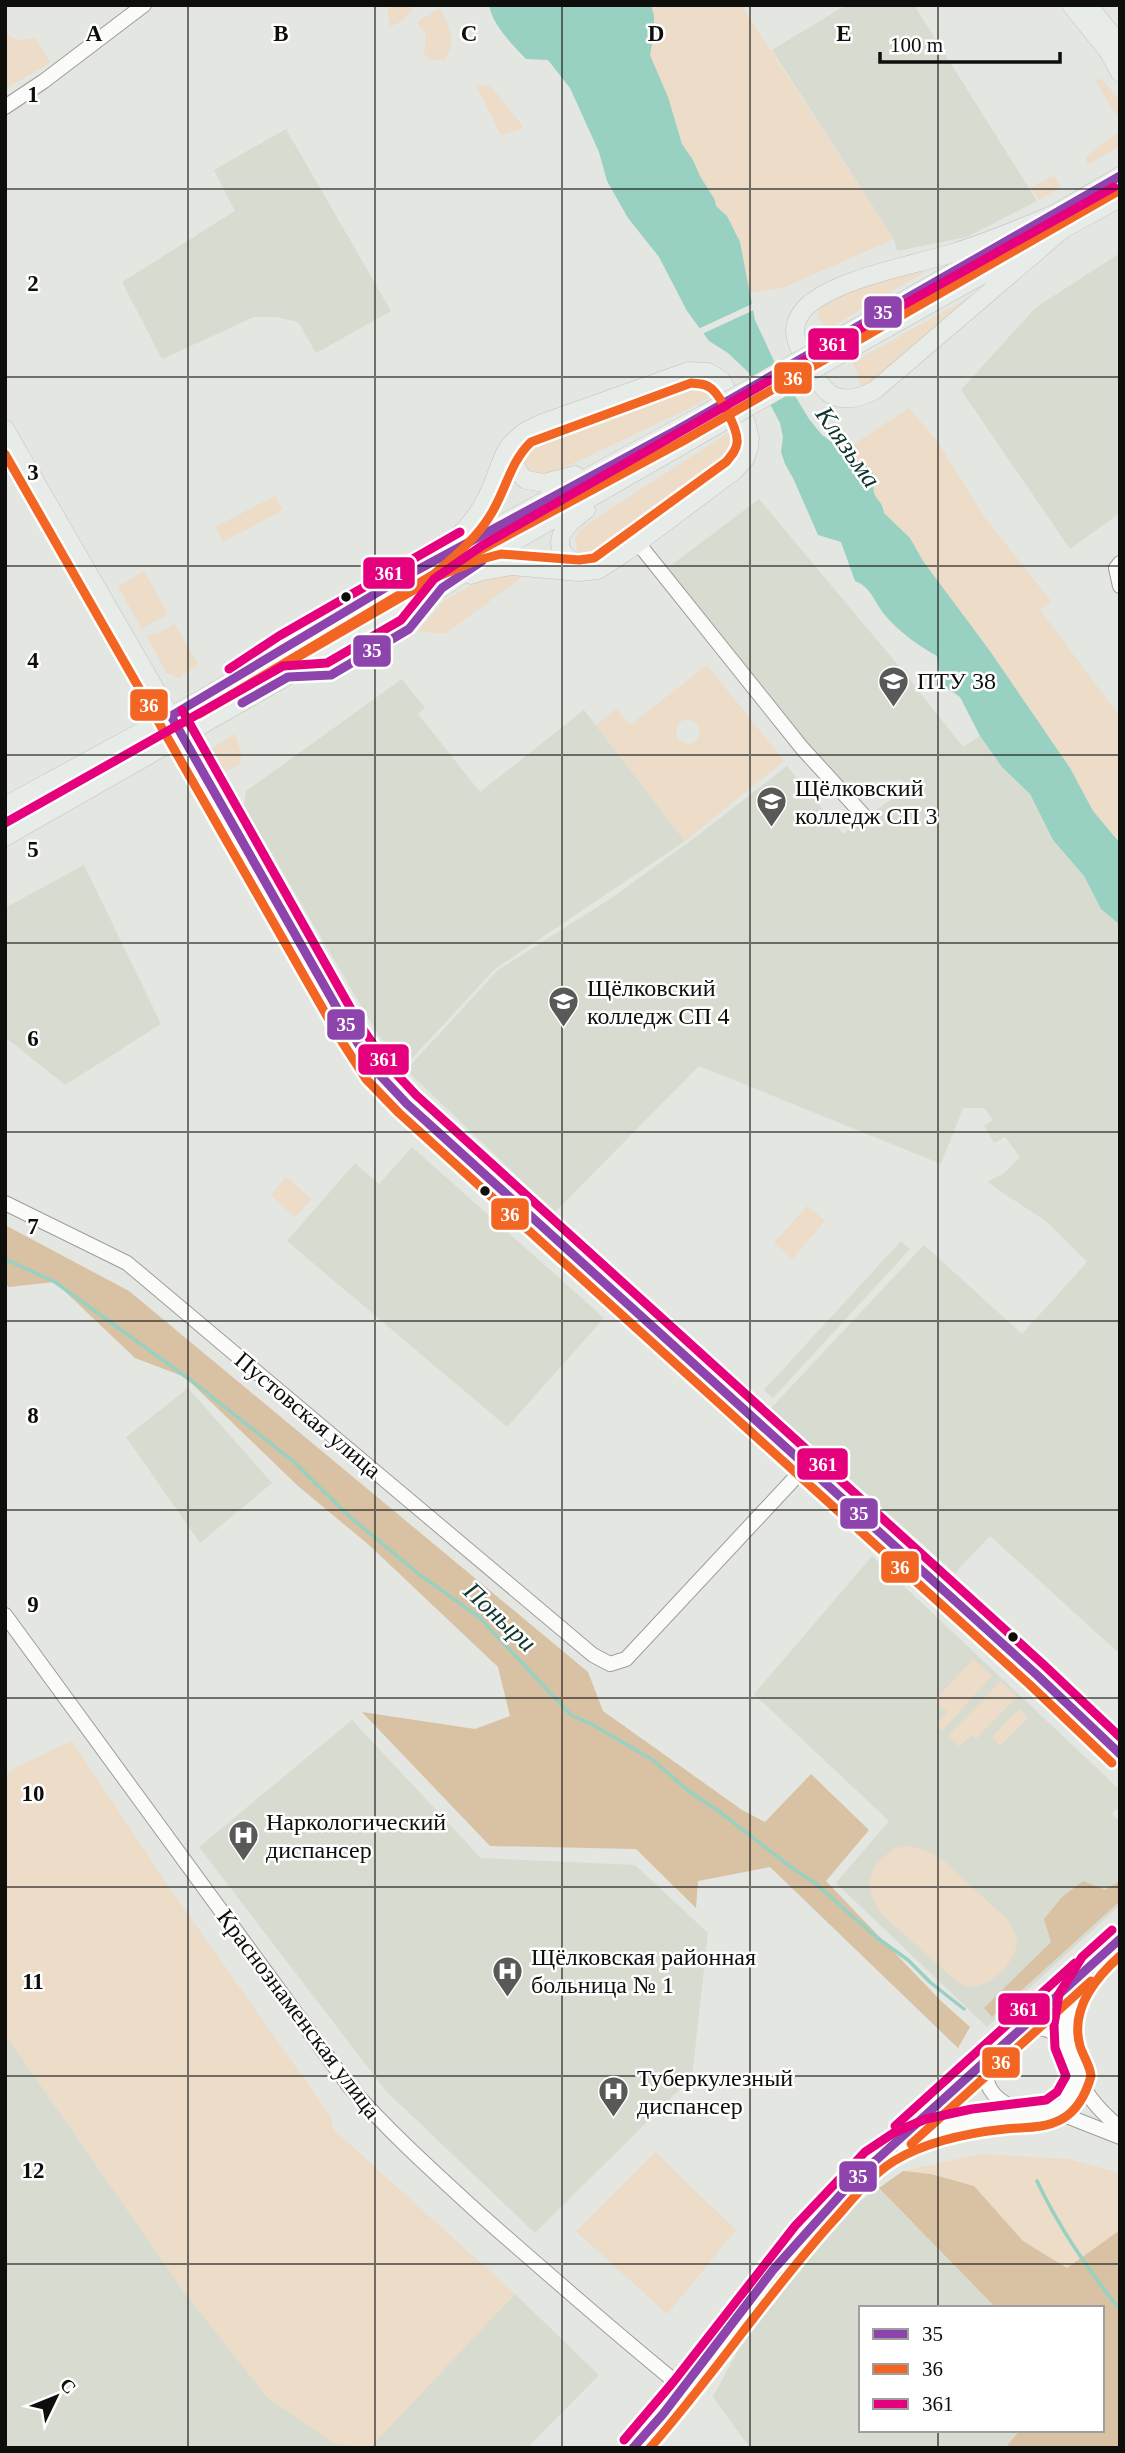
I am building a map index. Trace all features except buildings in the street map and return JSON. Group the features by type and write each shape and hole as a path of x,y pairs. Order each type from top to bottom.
{"main road":[{"path":"1071,5 1108,51 1120,73"},
{"path":"1088,5 1120,45"},
{"path":"5,837 442,587 682,436 1057,222 1120,176"},
{"path":"1057,222 875,390 860,397 843,399 830,394 819,384 795,335 799,316 812,302 848,285 1057,222 1120,198"},
{"path":"426,565 463,532 475,517 485,502 506,451 524,432 677,374 697,370 708,372 721,380 749,430 749,448 745,459 717,485 603,568 579,572 501,566 483,570 442,587"},
{"path":"5,429 183,737"},
{"path":"524,432 516,446 515,467 526,480 544,483 564,479 682,436"},
{"path":"623,554 584,564 570,561 562,550 562,535 583,512 682,436"},
{"path":"13,802 150,725 171,716 426,565 682,436"},
{"path":"13,802 29,799 37,805 38,814 34,822"}],"street":[{"path":"5,107 144,5"},
{"path":"638,543 802,748 865,817"},
{"path":"1120,563 1116,568 1120,586"},
{"path":"183,737 338,1010 376,1071 407,1104 1120,1754"},
{"name":"Пустовская улица","path":"5,1203 127,1262 593,1655 610,1664 626,1659 806,1466"},
{"name":"Краснознаменская улица","path":"5,1615 293,2010 367,2107 384,2126 506,2237 683,2388"},
{"path":"633,2448 683,2388 758,2289 805,2232 852,2182 1120,1939"},
{"path":"1067,2047 1066,2026 1072,1997 1092,1964"},
{"path":"1017,2031 1032,2026 1046,2028 1058,2035 1067,2047 1087,2094 1106,2116 1120,2127"},
{"path":"994,2052 984,2071 988,2084 995,2096 1009,2107 1027,2115"},
{"path":"1049,2113 1065,2104 1079,2075"},
{"path":"886,2151 909,2139 957,2123 1049,2113 1064,2115 1120,2137"}],"shaded area":[{"path":"387,5 415,5 404,18 390,26"},
{"path":"489,5 651,5 654,33 650,55 668,97 682,144 716,206 727,216 740,242 755,320 774,361 809,419 822,435 839,447 852,464 864,464 875,475 875,495 884,513 910,538 923,561 990,651 1070,768 1093,811 1120,843 1120,925 1101,909 1084,876 1053,840 1030,794 1002,767 980,736 960,697 941,684 937,656 895,626 869,591 855,581 841,542 818,535 785,464 781,452 783,437 780,423 771,406 749,373 728,353 709,341 687,311 659,257 628,218 607,181 599,152 570,88 548,60 526,59 499,27"},
{"path":"651,5 741,5 894,239 782,288 748,293 740,242 727,216 716,206 682,144 668,97 649,55 654,33"},
{"path":"846,5 914,5 1037,201 967,237 897,251 894,239 772,50"},
{"path":"436,9 440,9 450,34 451,48 445,60 431,60 424,54 426,35 418,23"},
{"path":"5,32 19,40 35,37 50,63 5,89"},
{"path":"1101,78 1120,101 1120,121 1096,82"},
{"path":"476,85 489,86 494,90 522,125 522,129 501,135"},
{"path":"286,129 391,311 316,353 298,322 276,317 254,317 162,359 122,282 235,211 214,170"},
{"path":"1120,134 1120,146 1087,165 1086,157"},
{"path":"1054,175 1061,187 1039,200 1031,188"},
{"path":"1120,253 1120,513 1070,549 961,390 1035,308"},
{"path":"936,265 828,329 818,317 818,306 832,299 861,287"},
{"path":"972,296 884,374 862,388 853,362"},
{"path":"687,380 707,382 719,391 696,405 555,472 536,473 526,467 524,457 527,442 536,436"},
{"path":"909,408 937,441 985,518 1051,601 1040,610 1120,717 1120,831 1116,837 1093,811 1070,768 990,651 923,561 910,538 884,513 884,507 874,497 873,488 842,452"},
{"path":"737,427 739,447 728,464 615,548 595,557 578,554 575,538 580,530"},
{"path":"275,496 283,510 223,542 215,527"},
{"path":"759,499 963,747 980,736 1002,767 1030,794 1053,840 1084,876 1101,909 1120,925 1120,1654 990,1536 955,1573 771,1408 924,1245 1022,1334 1087,1262 1047,1222 987,1182 1003,1174 1020,1157 1005,1137 994,1143 984,1126 993,1120 984,1108 963,1108 941,1164 699,1066 555,1212 406,1070 498,970 610,899 787,766 843,834 910,786 901,780 840,784 666,569"},
{"path":"549,507 551,510 271,673 315,642"},
{"path":"144,571 168,614 142,629 118,586"},
{"path":"529,572 445,634 418,631 443,601 489,576"},
{"path":"174,624 198,664 179,678 166,672 147,636 154,632 156,635"},
{"path":"707,665 784,761 685,841 596,725 616,709 630,725","holes":["689,719 699,726 700,735 694,743 686,744 677,738 676,728 681,721"]},
{"path":"402,679 425,708 418,714 480,792 584,710 685,841 495,969 404,1067 391,1054 370,1021 244,806 246,791"},
{"path":"235,734 241,752 240,764 228,771 220,769 212,763 206,752"},
{"path":"147,740 149,743 55,798 52,794"},
{"path":"84,865 161,1024 65,1085 5,1037 5,908"},
{"path":"412,1147 604,1318 507,1427 287,1241 355,1163 379,1184"},
{"path":"286,1177 311,1199 295,1217 271,1195"},
{"path":"807,1206 825,1221 792,1259 774,1243"},
{"path":"5,1225 129,1291 588,1672 603,1711 742,1810 765,1822 811,1774 869,1830 826,1881 940,2000 970,2027 958,2048 770,1867 698,1881 696,1908 636,1849 490,1846 362,1712 475,1729 510,1716 498,1667 369,1545 298,1486 185,1377 135,1358 55,1282 9,1287 5,1284"},
{"path":"901,1241 910,1249 773,1398 764,1390"},
{"path":"188,1388 272,1483 200,1543 126,1437"},
{"path":"872,1556 1120,1790 1120,1806 1112,1814 1120,1822 1120,1905 987,2027 836,1883 889,1821 754,1694"},
{"path":"973,1659 992,1676 942,1731 935,1725 947,1712 934,1701"},
{"path":"1001,1681 1017,1697 976,1739 971,1735 959,1747 948,1736"},
{"path":"1019,1709 1028,1718 1000,1746 992,1737"},
{"name":"Щёлковская районная больница № 1","path":"352,1720 481,1858 635,1865 708,1933 692,2077 535,2233 386,2091 199,1847"},
{"path":"72,1741 171,1890 331,2117 333,2129 515,2294 371,2447 335,2444 267,2397 185,2293 5,2034 5,1776 18,1766"},
{"path":"910,1846 928,1851 944,1861 1009,1921 1017,1938 1015,1953 1004,1970 991,1980 979,1986 968,1987 957,1982 879,1912 869,1883 876,1863 895,1848"},
{"path":"1083,1881 1105,1890 1120,1881 1120,1901 992,2017 984,2008 1051,1942 1044,1919 1062,1897"},
{"path":"5,2034 185,2293 267,2397 335,2444 467,2343 515,2294 599,2375 527,2448 5,2448"},
{"path":"655,2152 736,2230 667,2314 576,2231"},
{"path":"981,2154 1068,2159 1120,2173 1120,2230 1067,2268 1023,2241 974,2186 931,2174 903,2171"},
{"path":"903,2171 931,2174 974,2186 1023,2241 1067,2268 1120,2230 1120,2448 1005,2448 1018,2432 1104,2432 1104,2306 994,2306 879,2188"},
{"path":"879,2188 994,2306 859,2306 859,2432 1018,2432 1005,2448 750,2448 713,2397 748,2332 834,2219"}],"pier":[{"path":"754,303 756,309 700,335 696,330"}],"waterway":[{"name":"Поныри","path":"5,1259 55,1282 197,1385 294,1462 350,1517 420,1575 479,1617 571,1715 653,1760 686,1789 815,1883 964,2009"},
{"name":"Поныри","path":"1037,2181 1075,2248 1120,2310"}],"transit line":[{"name":"35","path":"171,716 395,582 677,430 1120,176"},
{"name":"361","path":"5,823 283,666 327,663 401,620 434,579 483,545 1114,187"},
{"name":"36","path":"462,560 683,441 1120,190"},
{"name":"36","path":"691,383 707,386 720,399 729,414 737,438 734,451 726,462 594,558 579,560 501,554 478,560 436,577 199,714 434,574 465,546 485,523 518,458 531,442 691,383"},
{"name":"36","path":"5,454 339,1037 366,1079 399,1113 1029,1684 1112,1763"},
{"name":"361","path":"229,669 279,636 460,532"},
{"name":"35","path":"242,703 288,677 331,675 409,629 442,588 482,561"},
{"name":"361","path":"182,710 360,1025 386,1063 416,1095 1120,1737"},
{"name":"35","path":"171,716 350,1031 376,1071 407,1104 1037,1675 1120,1754"},
{"name":"361","path":"624,2440 674,2381 795,2226 865,2152 895,2132 926,2119 972,2109 1046,2100 1057,2092 1066,2076 1055,2048 1054,2025 1059,1994 1082,1957 1112,1930"},
{"name":"35","path":"633,2448 663,2414 773,2270 852,2182 1120,1939"},
{"name":"36","path":"650,2448 809,2248 885,2167 934,2143 976,2133 1048,2124 1073,2111 1084,2095 1091,2076 1078,2033 1082,2008 1102,1974 1120,1956"},
{"name":"361","path":"895,2126 1075,1963"},
{"name":"36","path":"911,2144 1091,1981"}],"place":[{"name":"ПТУ 38","path":"894,708"},
{"name":"Щёлковский колледж СП 3","path":"772,829"},
{"name":"Щёлковский колледж СП 4","path":"564,1029"},
{"name":"Наркологический диспансер","path":"243,1863"},
{"name":"Щёлковская районная больница № 1","path":"508,1998"},
{"name":"Туберкулезный диспансер","path":"614,2119"}],"water label":[{"name":"Клязьма","path":"848,447"}]}
